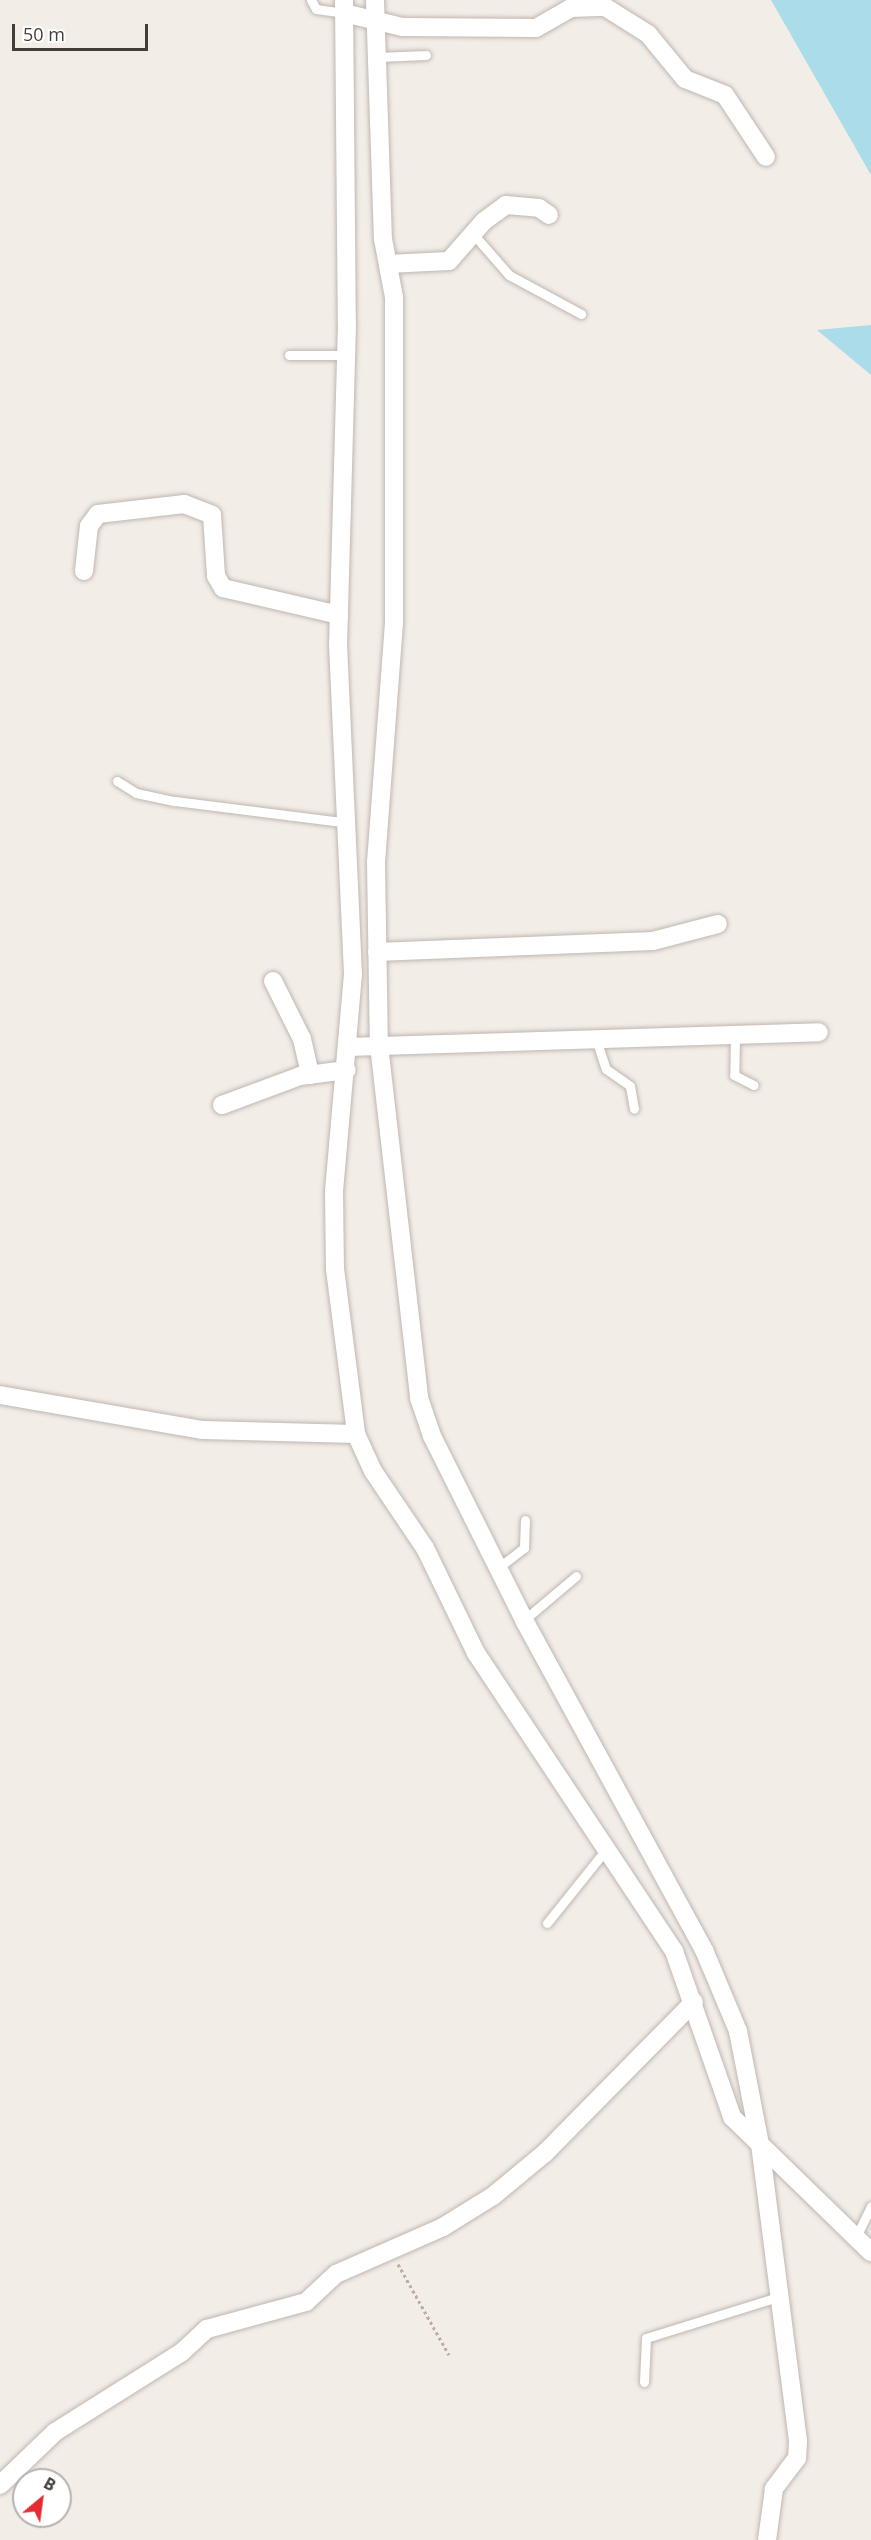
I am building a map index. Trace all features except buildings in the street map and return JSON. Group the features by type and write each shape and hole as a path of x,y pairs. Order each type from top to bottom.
{"street":[{"path":"360,10 402,27 536,28 571,8 604,7 648,34 685,79 725,95 766,157"},
{"path":"360,10 378,57 388,264 394,297 394,622 377,851 378,952 365,1046 347,1070 334,1191 335,1269 357,1434 373,1471 425,1548 476,1653 674,1951 694,2002 732,2117 871,2252"},
{"path":"360,10 346,355 339,615 348,823 365,1046 419,1398 524,1620 705,1950 738,2031 778,2297 797,2451 774,2489 767,2540"},
{"path":"388,264 435,266 449,261 475,236 484,221 506,205 539,208 549,215"},
{"path":"84,571 90,526 98,514 184,504 205,508 212,515 216,576 223,588 339,615"},
{"path":"378,952 641,942 688,935 718,924"},
{"path":"273,981 302,1039 310,1075"},
{"path":"365,1046 597,1042 819,1032"},
{"path":"222,1105 310,1075 347,1070"},
{"path":"0,1395 203,1430 357,1434"},
{"path":"0,2485 55,2432 182,2352 207,2329 285,2311 306,2302 336,2274 443,2227 493,2196 545,2153 694,2002"}],"lane":[{"path":"311,0 316,9 360,10"},
{"path":"378,57 426,55"},
{"path":"475,236 509,275 581,315"},
{"path":"289,355 346,355"},
{"path":"117,781 136,793 175,801 348,823"},
{"path":"735,1036 734,1075 754,1085"},
{"path":"597,1042 606,1069 630,1086 634,1109"},
{"path":"498,1568 527,1542 525,1520"},
{"path":"524,1620 576,1576"},
{"path":"547,1923 607,1848"},
{"path":"856,2237 871,2206"},
{"path":"644,2382 646,2338 778,2297"}],"path":[{"path":"390,2249 449,2355"}],"water":[{"path":"771,0 871,0 871,175"},
{"path":"871,325 871,375 817,330"}]}
